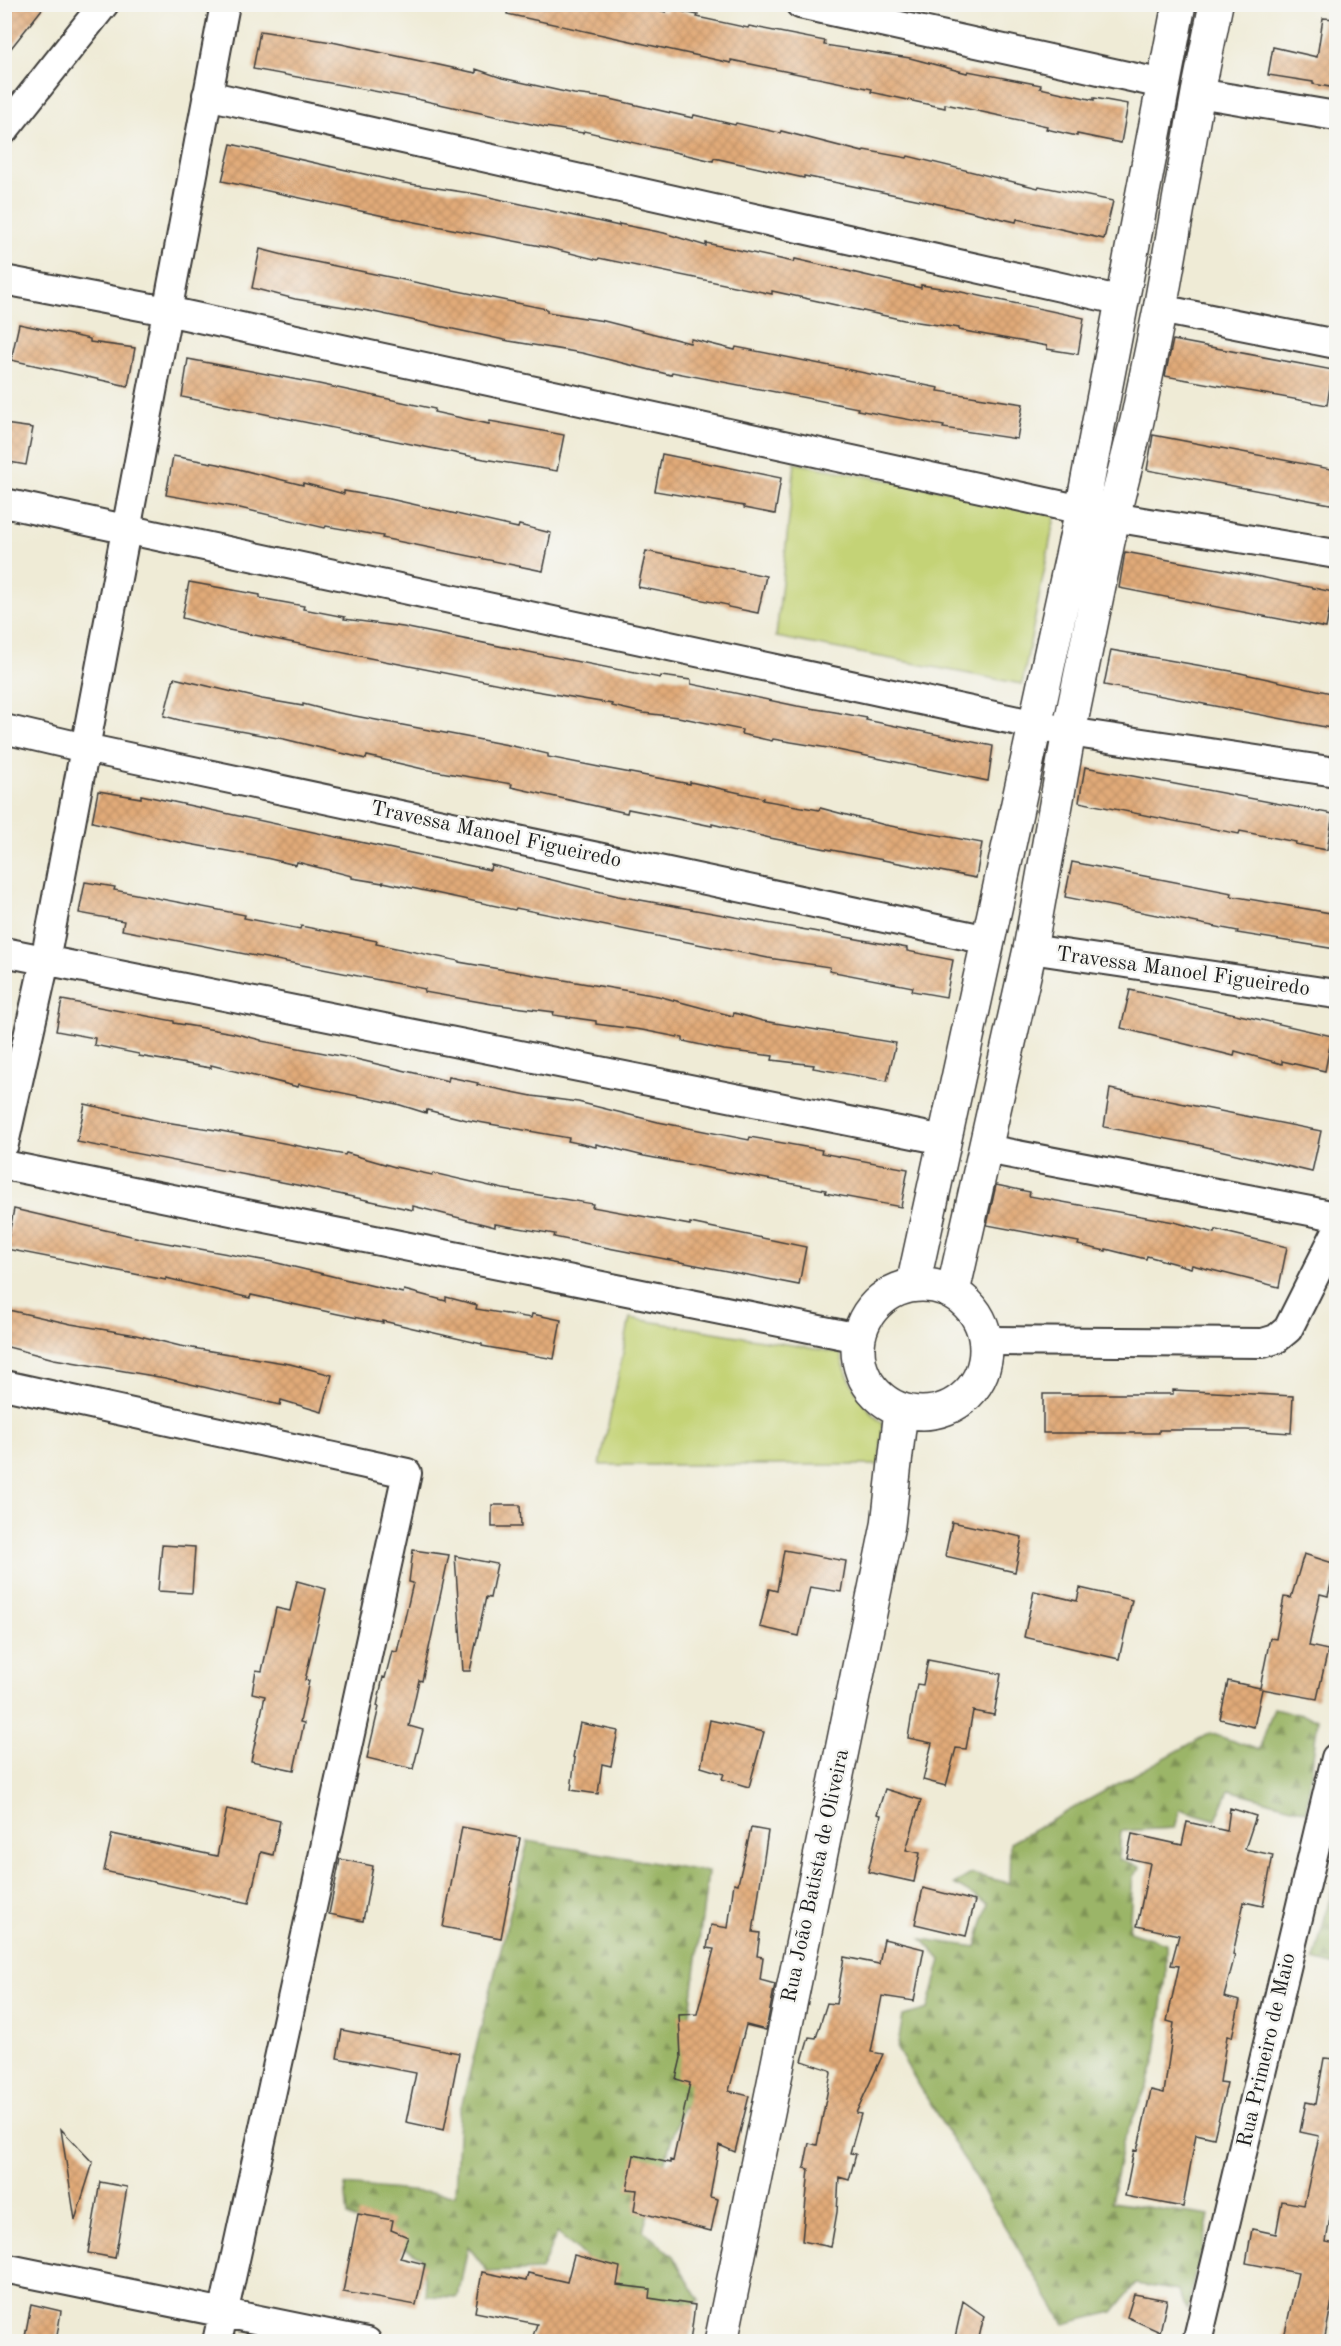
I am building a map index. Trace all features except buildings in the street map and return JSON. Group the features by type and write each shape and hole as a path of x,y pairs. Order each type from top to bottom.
{"street":[{"path":"4,130 104,4"},
{"path":"4,1144 45,961 225,4"},
{"path":"800,4 1163,84"},
{"path":"913,1285 1082,510 1124,301 1179,4"},
{"path":"952,1292 1030,949 1069,732 1113,517 1137,421 1160,309 1197,93 1216,4"},
{"path":"1197,93 1336,116"},
{"path":"207,95 1124,301"},
{"path":"4,280 167,311 1082,510"},
{"path":"1160,309 1336,344"},
{"path":"4,503 1069,732 1336,772"},
{"path":"1113,517 1336,554"},
{"name":"Travessa Manoel Figueiredo","path":"4,729 988,940"},
{"name":"Travessa Manoel Figueiredo","path":"1030,949 1336,994"},
{"path":"4,952 944,1140"},
{"path":"986,1149 1336,1216"},
{"path":"4,1165 859,1338"},
{"path":"986,1341 1251,1343 1276,1339 1288,1329 1336,1233"},
{"path":"913,1285 934,1285 952,1292 969,1304 980,1321 986,1341 986,1361 978,1382 964,1399 945,1410 923,1414 901,1410 881,1399 867,1382 860,1361 859,1338 865,1319 877,1303 894,1291 913,1285"},
{"path":"4,1385 407,1473 217,2342"},
{"name":"Rua João Batista de Oliveira","path":"721,2342 888,1525 901,1410"},
{"name":"Rua Primeiro de Maio","path":"1197,2342 1336,1758"},
{"path":"4,2268 367,2342"}],"green space":[{"path":"795,463 1056,511 1022,684 776,637"},
{"path":"630,1318 840,1353 856,1392 883,1424 879,1465 600,1465"},
{"path":"1274,1708 1318,1719 1306,1811 1229,1790 1216,1820 1180,1809 1175,1828 1121,1831 1119,1860 1141,1867 1133,1876 1129,1931 1166,1943 1166,1976 1155,2062 1123,2142 1111,2202 1210,2216 1187,2310 1178,2291 1136,2284 1113,2312 1064,2324 897,2049 903,2016 928,2009 941,1960 922,1939 976,1947 988,1904 954,1884 971,1874 1009,1883 1010,1843 1210,1733 1259,1750"},
{"path":"528,1841 708,1872 685,2052 715,2118 682,2107 643,2230 673,2256 700,2301 657,2318 557,2233 541,2270 488,2272 468,2246 458,2297 427,2296 421,2257 348,2216 345,2185 455,2195 459,2115"},
{"path":"1336,1878 1336,1966 1314,1960"}]}
